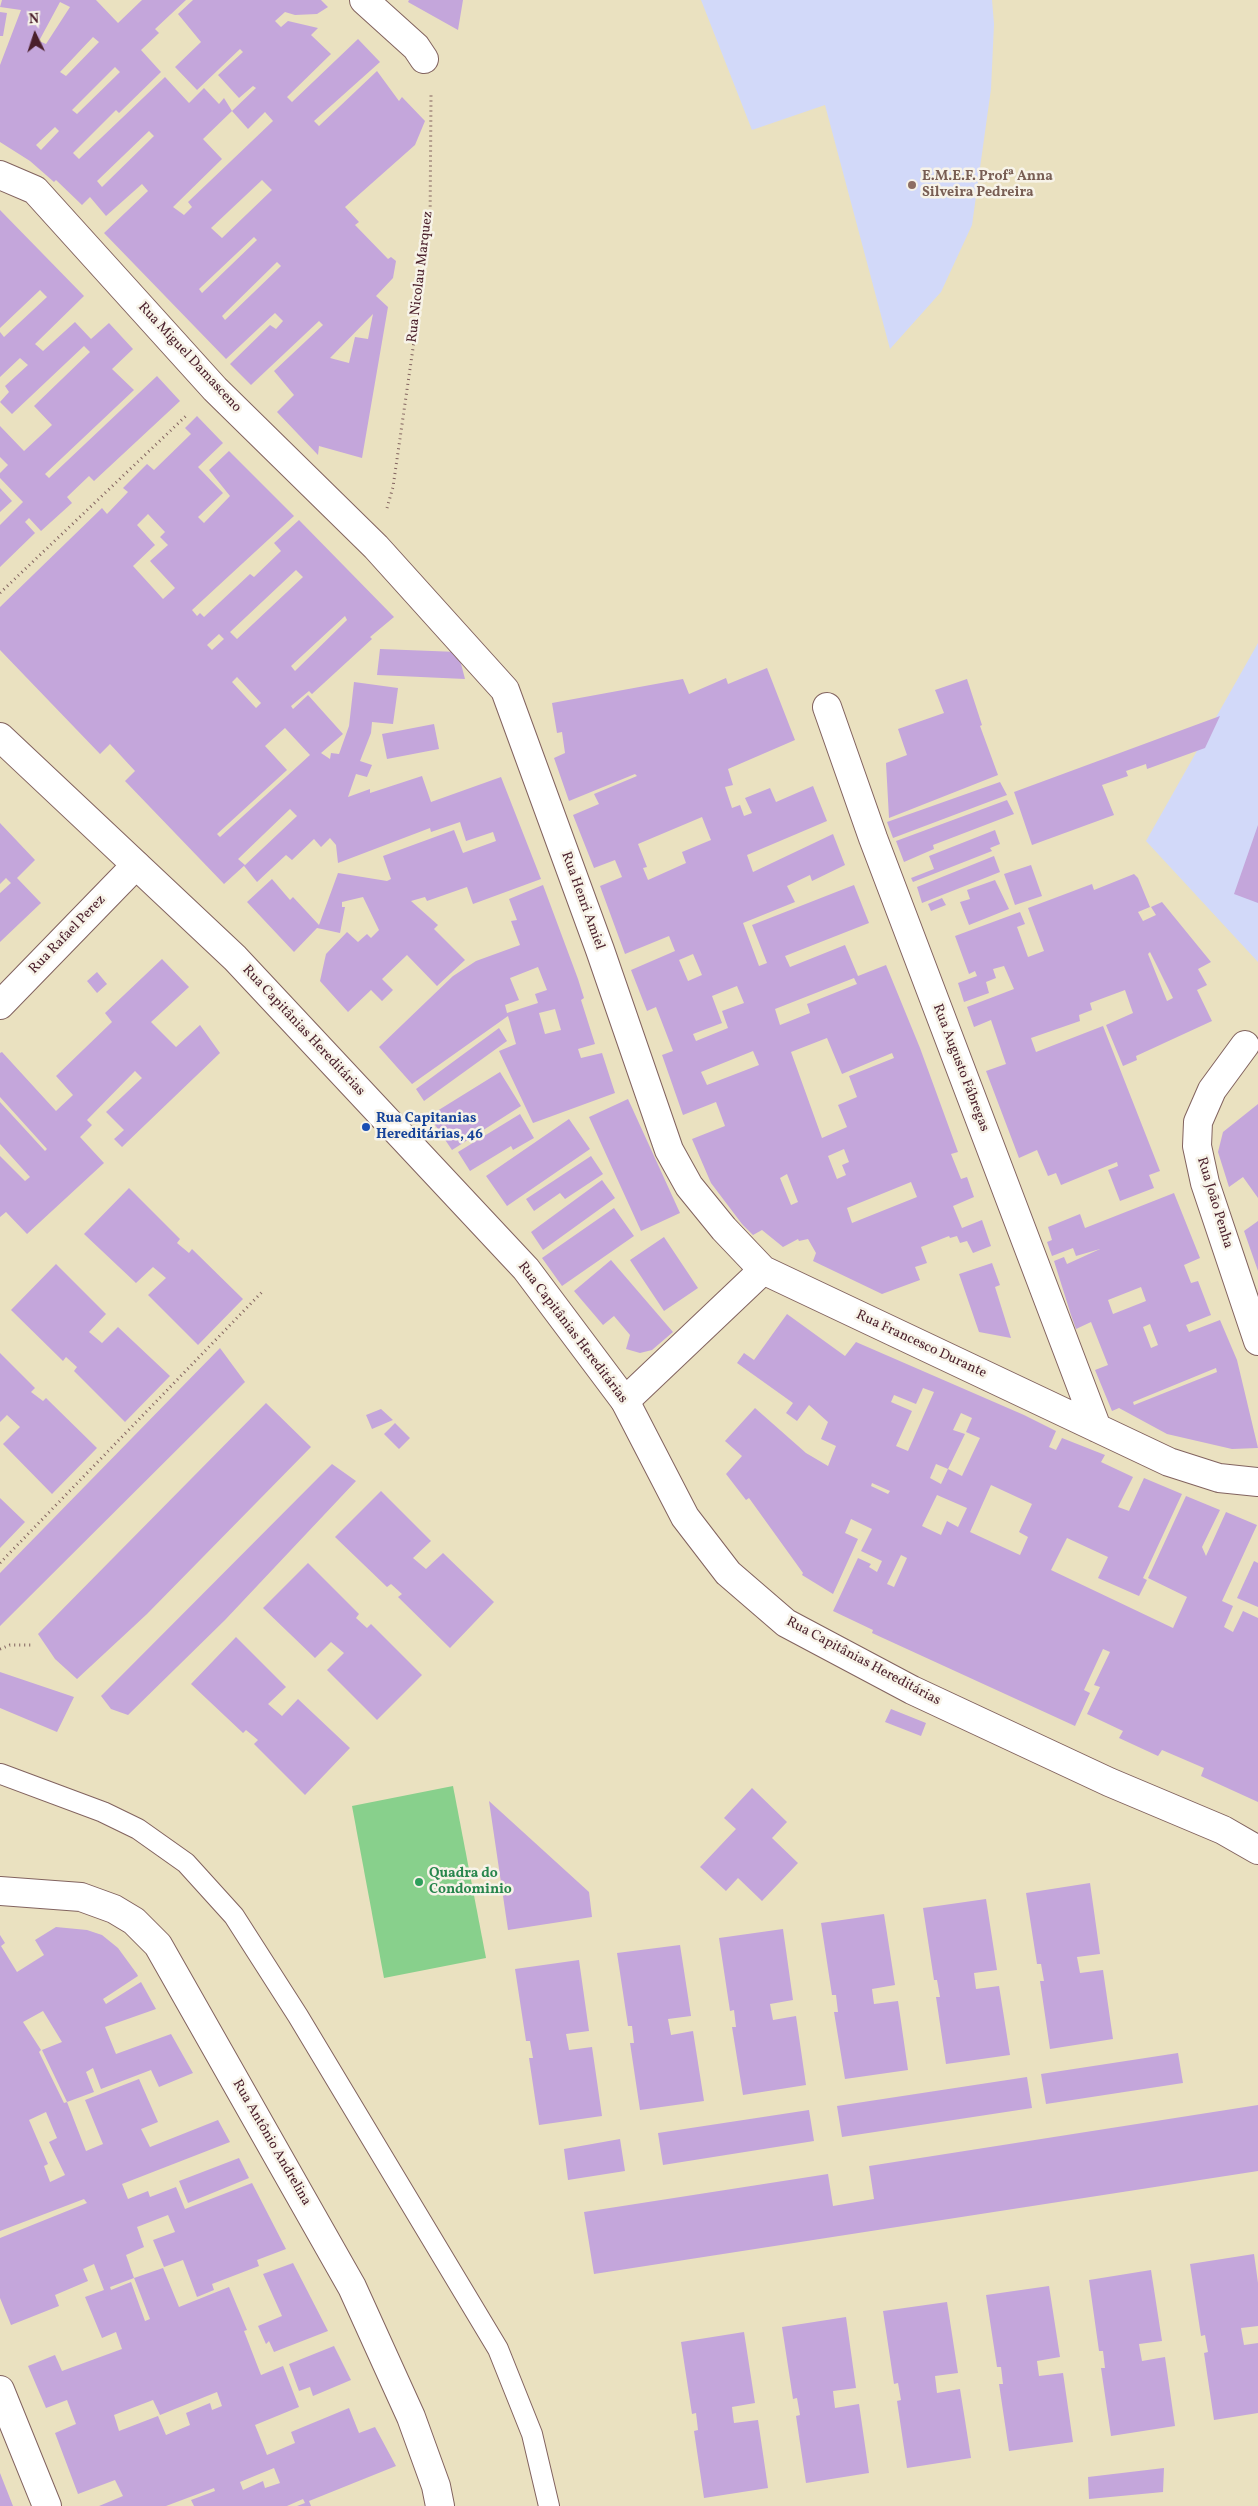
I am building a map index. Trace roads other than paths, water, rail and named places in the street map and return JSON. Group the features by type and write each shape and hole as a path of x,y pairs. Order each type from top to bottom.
{"street":[{"path":"364,0 416,47 424,59"},
{"name":"Rua Miguel Damasceno","path":"0,175 35,190 215,389 376,547"},
{"name":"Rua Henri Amiel","path":"376,547 505,690 600,950 669,1150 688,1186 724,1229 763,1270"},
{"name":"Rua Augusto Fábregas","path":"827,707 873,838 1097,1428"},
{"name":"Rua Capitânias Hereditárias","path":"0,737 236,958 526,1270 625,1401 685,1517 728,1573 786,1623 912,1690 1108,1782 1224,1830 1258,1850"},
{"name":"Rua Rafael Perez","path":"0,1005 136,865"},
{"name":"Rua João Penha","path":"1245,1045 1212,1090 1198,1122 1197,1146 1205,1183 1258,1341"},
{"path":"625,1401 763,1270"},
{"name":"Rua Francesco Durante","path":"763,1270 1169,1462 1219,1478 1258,1482"},
{"name":"Rua Antônio Andrelina","path":"0,1891 81,1897 114,1909 128,1917 158,1945 352,2287 412,2417 436,2486 440,2506"},
{"path":"0,2390 47,2506"}],"lane":[{"path":"1,1774 103,1812 138,1828 186,1863 234,1916 298,2016 498,2349 532,2434 548,2506"}],"place":[{"name":"E.M.E.F. Profª Anna Silveira Pedreira","path":"912,185"},
{"name":"Rua Capitanias Hereditárias, 46","path":"366,1127"},
{"name":"Quadra do Condominio","path":"419,1882"}]}
